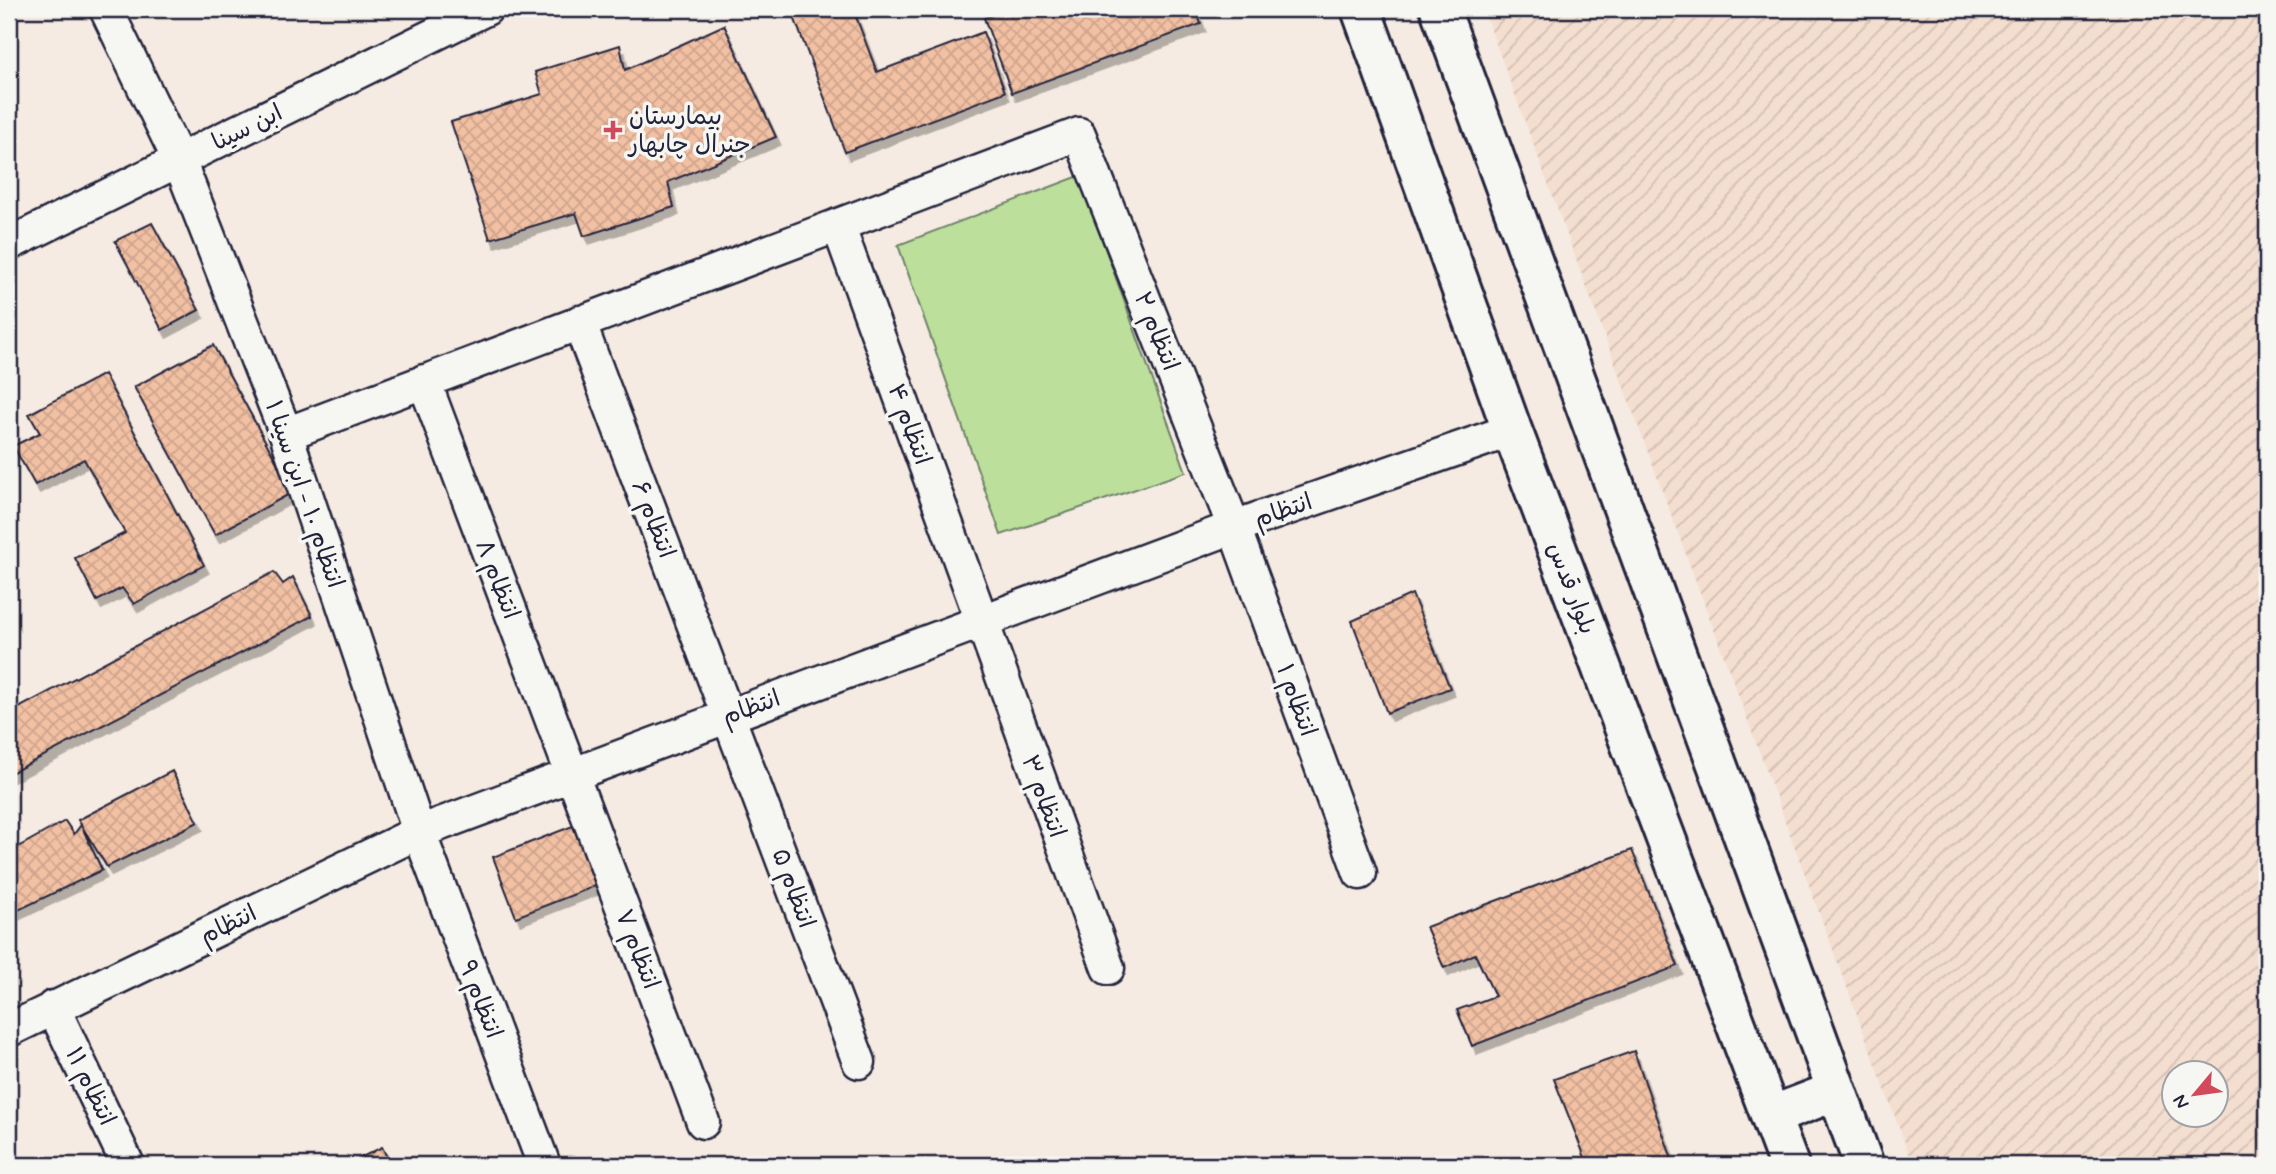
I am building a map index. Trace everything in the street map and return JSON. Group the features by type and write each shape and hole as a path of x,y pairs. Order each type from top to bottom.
{"main road":[{"name":"بلوار قدس","path":"1361,9 1512,430 1789,1165"},
{"path":"1440,9 1864,1165"},
{"path":"1771,1116 1836,1091"}],"street":[{"name":"انتظام ۱۰ - ابن سینا ۱","path":"106,9 179,160 286,434 419,832"},
{"name":"ابن سینا","path":"9,244 486,9"},
{"name":"انتظام ۲","path":"838,225 1079,134 1234,527"},
{"path":"286,434 838,225"},
{"name":"انتظام ۴","path":"838,225 981,624"},
{"name":"انتظام ۶","path":"579,322 730,715"},
{"name":"انتظام ۸","path":"424,381 572,776"},
{"name":"انتظام","path":"9,1030 419,832 981,624 1234,527 1512,430"},
{"name":"انتظام ۱","path":"1234,527 1360,873"},
{"name":"انتظام ۳","path":"981,624 1108,968"},
{"name":"انتظام ۵","path":"730,715 859,1062"},
{"name":"انتظام ۷","path":"572,776 703,1122"},
{"name":"انتظام ۹","path":"419,832 544,1165"},
{"name":"انتظام ۱۱","path":"53,1007 128,1165"}],"shaded area":[{"path":"1483,9 2267,9 2267,1165 1913,1165"}],"green space":[{"path":"1079,176 1186,472 1001,535 898,245"}],"building":[{"path":"791,9 853,9 877,72 983,32 1005,92 845,152"},
{"path":"1010,9 1196,9 1201,24 1012,93 984,18"},
{"name":"بیمارستان جنرال چابهار","path":"724,25 776,137 668,182 674,207 584,236 576,213 490,239 451,122 542,94 535,72 620,45 625,70"},
{"path":"152,223 199,310 162,330 115,241"},
{"path":"213,345 293,492 215,535 134,387"},
{"path":"104,374 204,565 134,604 122,588 97,601 75,558 125,533 84,459 35,485 13,446 40,433 29,414"},
{"path":"274,572 283,584 293,577 312,616 9,774 9,713"},
{"path":"1412,594 1450,688 1387,713 1352,621"},
{"path":"172,771 198,822 107,867 78,820"},
{"path":"588,820 611,880 516,917 493,857"},
{"path":"65,821 74,834 81,825 102,870 12,913 9,905 9,852"},
{"path":"1632,850 1678,966 1472,1046 1457,1010 1495,996 1475,954 1444,968 1426,927"},
{"path":"1634,1051 1674,1165 1588,1165 1554,1079"},
{"path":"382,1147 391,1165 346,1165"}],"place":[{"name":"بیمارستان جنرال چابهار","path":"613,130"}]}
